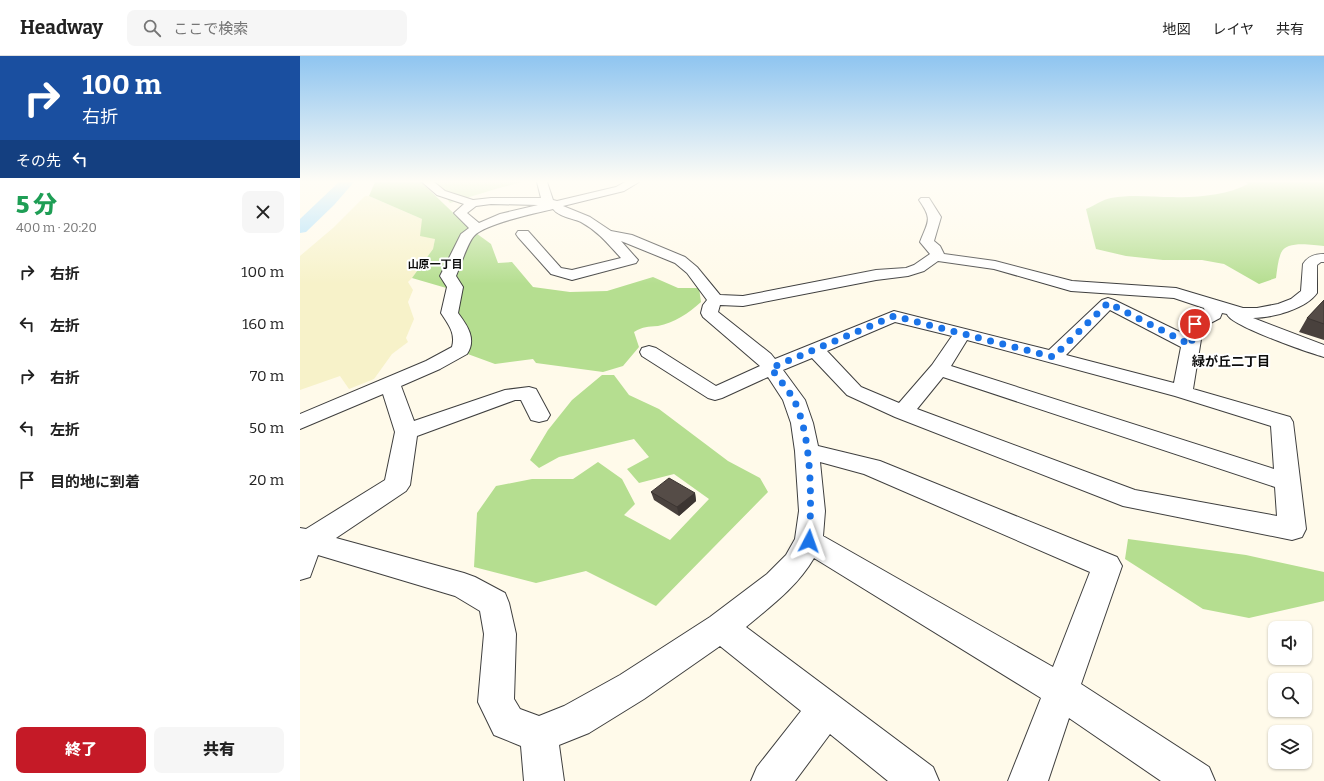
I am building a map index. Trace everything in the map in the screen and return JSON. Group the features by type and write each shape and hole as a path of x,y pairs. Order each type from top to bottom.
{"street":[{"path":"463,216 477,228 527,229 556,271 572,275 631,260 607,234 586,220 575,216"},
{"path":"300,422 433,365 460,350 463,341 462,331 449,314 455,287 448,276 468,234 477,228 504,218 519,216"},
{"path":"936,216 927,242 935,249 938,257"},
{"path":"607,234 627,238 680,260 692,270 715,300"},
{"path":"715,300 742,301 876,275 908,272 919,268 934,257 938,257 995,265 1071,286 1176,293 1218,307 1243,313 1257,314 1282,308 1297,302 1309,293 1319,262"},
{"path":"303,550 464,586 494,603 500,634 496,702 507,722 539,735 576,720 632,687 721,627 778,583 796,563 809,541 812,511 807,451 802,423 794,400 764,358 710,313 711,305 715,300"},
{"path":"1053,357 1108,303 1191,345"},
{"path":"1182,392 1195,324 1214,314 1218,307"},
{"path":"1218,307 1253,325 1324,350"},
{"path":"648,352 715,394 771,368 894,316 1182,392 1282,422 1292,528 1132,499 903,412 854,391 815,350"},
{"path":"903,412 939,369 963,333"},
{"path":"939,369 1287,482"},
{"path":"303,550 397,485 406,432 390,383"},
{"path":"406,432 512,394 529,393 539,415"},
{"path":"807,451 871,467 1107,566 1028,781"},
{"path":"809,541 1061,691 1195,781"},
{"path":"721,627 919,781"},
{"path":"771,781 826,709"},
{"path":"539,735 544,781"}],"shaded area":[{"path":"345,216 415,216 422,219 435,239 433,249 408,282 413,290 408,302 414,319 406,338 408,342 392,354 374,379 349,389 340,376 300,390 300,256"}],"green space":[{"path":"415,216 456,216 469,228 491,244 498,263 512,262 533,287 570,292 607,291 653,277 678,288 699,288 701,302 686,314 664,325 643,328 634,332 639,347 623,366 603,372 536,363 533,359 495,364 465,353 456,314 460,292 412,278 433,249 435,239 420,236 422,219"},
{"path":"1088,216 1324,216 1324,246 1300,244 1288,246 1281,253 1276,278 1259,284 1224,264 1202,260 1163,260 1126,256 1096,249"},
{"path":"602,375 614,375 629,395 659,409 728,461 760,478 768,492 656,606 586,571 536,583 474,567 477,513 496,486 532,479 573,479 598,462 622,479 635,504 624,515 670,540 709,499 674,474 639,483 627,469 649,457 634,439 559,457 539,468 530,460 548,430 572,400"},
{"path":"1128,539 1246,555 1324,572 1324,601 1249,618 1203,609 1125,559"}],"building":[{"path":"1324,300 1324,324 1307,318"},
{"path":"669,478 695,493 677,507 651,492"}],"waterway":[{"path":"300,228 313,216"}],"district":[{"name":"山原一丁目","path":"435,264"},
{"name":"緑が丘二丁目","path":"1231,361"}],"route":[{"path":"809,541 812,511 807,451 802,423 794,400 771,368 894,316 1053,357 1108,303 1191,345 1195,324"}]}
